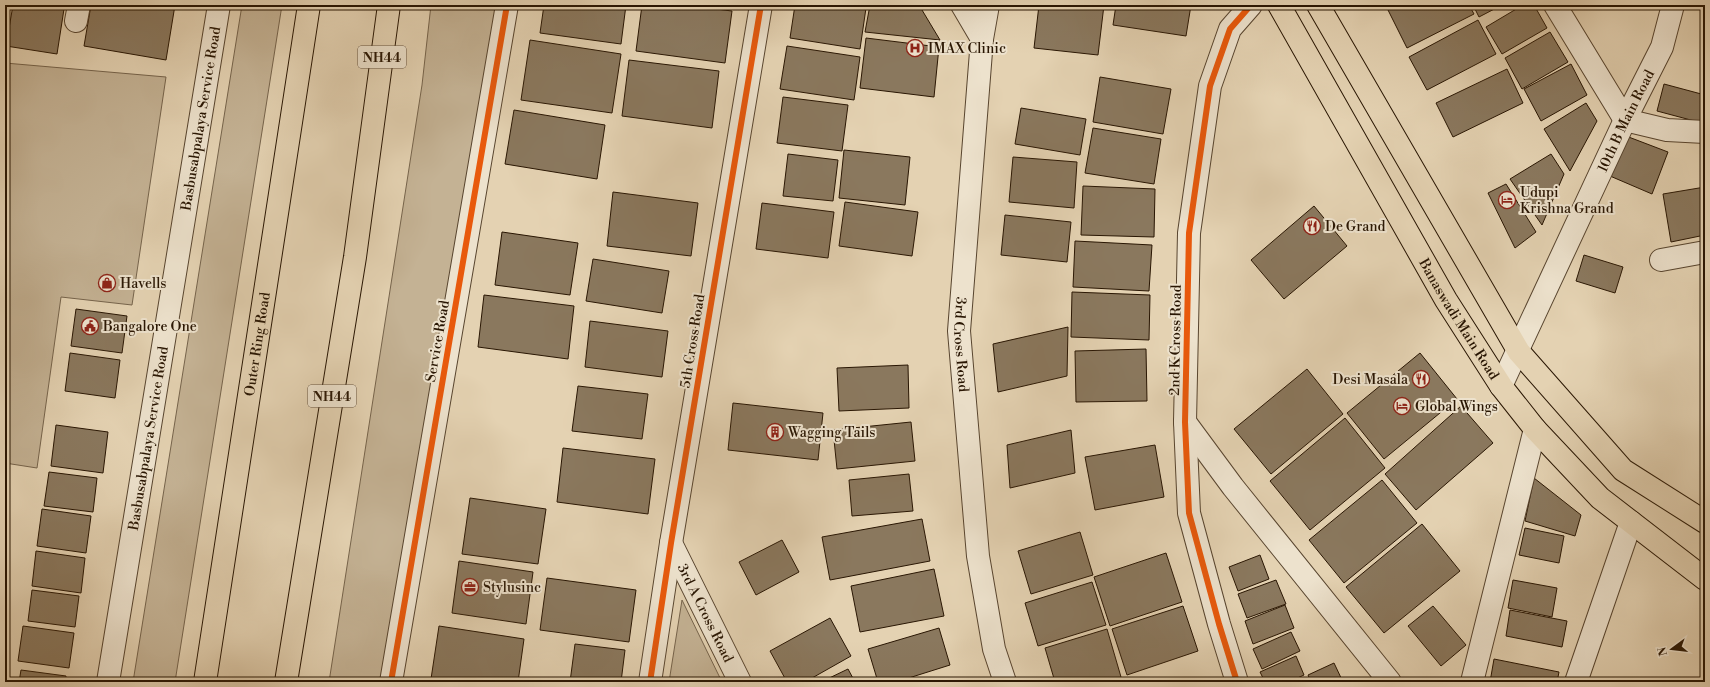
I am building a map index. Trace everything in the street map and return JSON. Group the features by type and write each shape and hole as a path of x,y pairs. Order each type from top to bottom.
{"main road":[{"name":"Outer Ring Road","path":"205,682 309,5"},
{"name":"NH44","path":"286,682 355,257 389,5"},
{"name":"Banaswadi Main Road","path":"1279,5 1446,300 1501,386 1535,430 1600,498 1705,579"},
{"path":"1318,5 1519,352 1623,470 1705,522"}],"street":[{"name":"Basbusabpalaya Service Road","path":"108,682 219,5"},
{"name":"Service Road","path":"391,682 507,5"},
{"name":"5th Cross Road","path":"650,682 671,543 760,5"},
{"path":"962,5 982,39"},
{"name":"3rd Cross Road","path":"988,5 982,39 959,331 978,556 994,650 1005,682"},
{"name":"2nd K Cross Road","path":"1237,682 1219,624 1189,513 1185,422 1189,232 1210,86 1230,29 1251,5"},
{"path":"1555,5 1625,120 1667,130 1705,132"},
{"name":"10th B Main Road","path":"1501,386 1519,352 1625,120 1662,47 1673,5"},
{"path":"1661,260 1705,252"},
{"path":"1185,422 1233,486 1390,682"},
{"path":"1472,682 1535,430"},
{"path":"1576,682 1631,522"},
{"name":"3rd A Cross Road","path":"671,543 740,682"}],"shaded area":[{"path":"242,5 282,5 175,682 133,682"},
{"path":"431,5 496,5 386,682 329,682 422,85"},
{"path":"5,63 166,77 132,305 61,297 37,468 5,463"},
{"path":"682,600 722,682 669,682"}],"building":[{"path":"5,5 8,5 5,22"},
{"path":"13,5 40,5 64,9 57,54 6,46"},
{"path":"91,5 175,5 166,60 84,46"},
{"path":"544,5 626,5 621,44 540,33"},
{"path":"642,5 684,5 732,11 725,63 636,51"},
{"path":"795,5 849,5 866,8 860,49 790,38"},
{"path":"870,5 919,5 940,40 865,32"},
{"path":"1039,5 1104,5 1098,55 1034,48"},
{"path":"1116,5 1191,5 1186,36 1113,25"},
{"path":"1394,5 1469,5 1474,14 1407,48 1387,8"},
{"path":"1473,5 1502,5 1479,17"},
{"path":"1523,5 1534,5 1547,28 1502,54 1486,27"},
{"path":"1478,20 1496,54 1427,90 1409,57"},
{"path":"1550,32 1568,62 1522,89 1505,58"},
{"path":"866,38 939,47 934,97 860,88"},
{"path":"530,40 621,54 612,113 521,100"},
{"path":"787,46 860,57 854,100 780,89"},
{"path":"629,60 719,71 712,128 622,116"},
{"path":"1571,64 1587,95 1541,121 1524,89"},
{"path":"1507,69 1523,103 1453,137 1436,103"},
{"path":"1100,77 1171,89 1163,134 1093,122"},
{"path":"1664,84 1705,95 1705,113 1702,123 1657,111"},
{"path":"783,97 848,105 842,151 777,143"},
{"path":"1586,103 1597,121 1570,171 1544,129"},
{"path":"1021,108 1086,119 1080,155 1015,144"},
{"path":"514,110 605,125 597,179 505,164"},
{"path":"1093,128 1161,139 1154,184 1085,173"},
{"path":"1626,136 1668,152 1652,194 1610,176"},
{"path":"844,150 910,157 905,205 839,198"},
{"path":"788,154 838,160 833,201 783,196"},
{"path":"1551,154 1564,174 1542,225 1510,179"},
{"path":"1013,157 1077,162 1074,208 1009,202"},
{"path":"1506,184 1536,232 1515,248 1488,193"},
{"path":"1083,186 1155,189 1154,237 1081,235"},
{"path":"1705,187 1705,235 1671,242 1663,194"},
{"path":"613,192 698,203 691,256 607,246"},
{"path":"845,202 918,212 912,256 839,246"},
{"path":"762,203 834,212 828,258 756,249"},
{"path":"1314,206 1347,246 1284,299 1251,260"},
{"path":"1005,215 1071,222 1067,262 1001,255"},
{"path":"502,232 578,243 570,295 495,285"},
{"path":"1075,241 1152,245 1149,291 1073,287"},
{"path":"1584,255 1623,267 1615,293 1576,281"},
{"path":"593,259 669,271 662,313 586,301"},
{"path":"1072,292 1150,295 1149,340 1071,337"},
{"path":"484,295 574,306 568,359 478,347"},
{"path":"76,309 127,316 122,353 71,346"},
{"path":"590,321 668,331 662,377 585,367"},
{"path":"1068,327 1067,376 998,392 993,344"},
{"path":"1146,349 1147,401 1076,402 1075,351"},
{"path":"70,353 120,360 115,398 65,391"},
{"name":"Global Wings","path":"1420,353 1457,399 1384,459 1347,413"},
{"path":"908,365 909,408 839,411 837,368"},
{"path":"1307,369 1343,414 1271,474 1234,429"},
{"path":"578,386 648,394 642,439 572,431"},
{"name":"Wagging Tails","path":"733,403 823,413 818,460 728,450"},
{"path":"1461,406 1493,443 1416,510 1385,474"},
{"path":"1345,418 1385,468 1310,530 1270,481"},
{"path":"911,422 915,461 837,469 833,430"},
{"path":"56,425 108,432 103,473 51,466"},
{"path":"1071,430 1075,473 1010,488 1007,445"},
{"path":"1155,445 1164,497 1095,510 1085,457"},
{"path":"563,448 655,459 648,514 557,502"},
{"path":"49,472 97,478 93,512 44,506"},
{"path":"909,474 913,511 852,516 849,480"},
{"path":"1534,478 1581,515 1575,536 1525,521"},
{"path":"1382,480 1417,523 1344,583 1309,540"},
{"path":"470,498 546,509 538,564 462,554"},
{"path":"42,509 91,516 86,553 37,546"},
{"path":"922,519 930,561 830,580 822,537"},
{"path":"1422,524 1460,571 1384,633 1346,587"},
{"path":"1525,528 1564,536 1559,563 1519,555"},
{"path":"1080,532 1093,575 1031,594 1018,551"},
{"path":"782,540 799,572 756,595 739,562"},
{"path":"36,551 85,558 81,593 32,586"},
{"path":"1166,553 1182,602 1110,626 1094,577"},
{"path":"1260,555 1269,579 1238,591 1229,567"},
{"path":"459,561 533,572 526,624 452,613"},
{"path":"934,569 944,616 860,632 851,586"},
{"path":"547,578 636,590 629,642 540,630"},
{"path":"1276,580 1286,604 1247,618 1238,594"},
{"path":"1513,580 1557,588 1552,617 1508,608"},
{"path":"1092,582 1106,625 1038,646 1025,603"},
{"path":"32,590 79,596 75,627 28,621"},
{"path":"1285,605 1294,628 1253,644 1245,621"},
{"path":"1183,606 1198,651 1127,675 1112,629"},
{"path":"1433,606 1466,645 1441,666 1408,626"},
{"path":"1510,610 1567,621 1562,647 1506,636"},
{"path":"830,618 851,656 805,682 787,682 770,651"},
{"path":"23,626 74,633 69,668 18,661"},
{"path":"439,626 524,639 518,682 451,682 431,679"},
{"path":"939,628 950,665 896,682 878,682 868,649"},
{"path":"1107,629 1121,677 1105,682 1055,682 1045,648"},
{"path":"1291,632 1300,651 1262,669 1253,649"},
{"path":"575,644 625,650 621,682 570,682"},
{"path":"1296,656 1304,675 1289,682 1265,682 1260,672"},
{"path":"1494,659 1559,672 1557,682 1490,682"},
{"path":"1334,663 1343,682 1311,682 1308,675"},
{"path":"848,669 855,682 821,682"},
{"path":"21,670 66,676 66,682 19,682"},
{"path":"1303,678 1305,682 1293,682"},
{"path":"953,679 954,682 943,682"}],"cycle path":[{"path":"391,682 507,5"},
{"path":"650,682 671,543 761,5"},
{"path":"1237,682 1219,624 1189,513 1185,422 1189,233 1210,86 1230,29 1251,5"}],"place":[{"name":"IMAX Clinic","path":"915,48"},
{"name":"Udupi Krishna Grand","path":"1507,200"},
{"name":"De Grand","path":"1312,226"},
{"name":"Havells","path":"107,283"},
{"name":"Bangalore One","path":"90,326"},
{"name":"Desi Masala","path":"1421,379"},
{"name":"Global Wings","path":"1402,406"},
{"name":"Wagging Tails","path":"775,432"},
{"name":"Stylusinc","path":"470,587"}]}
